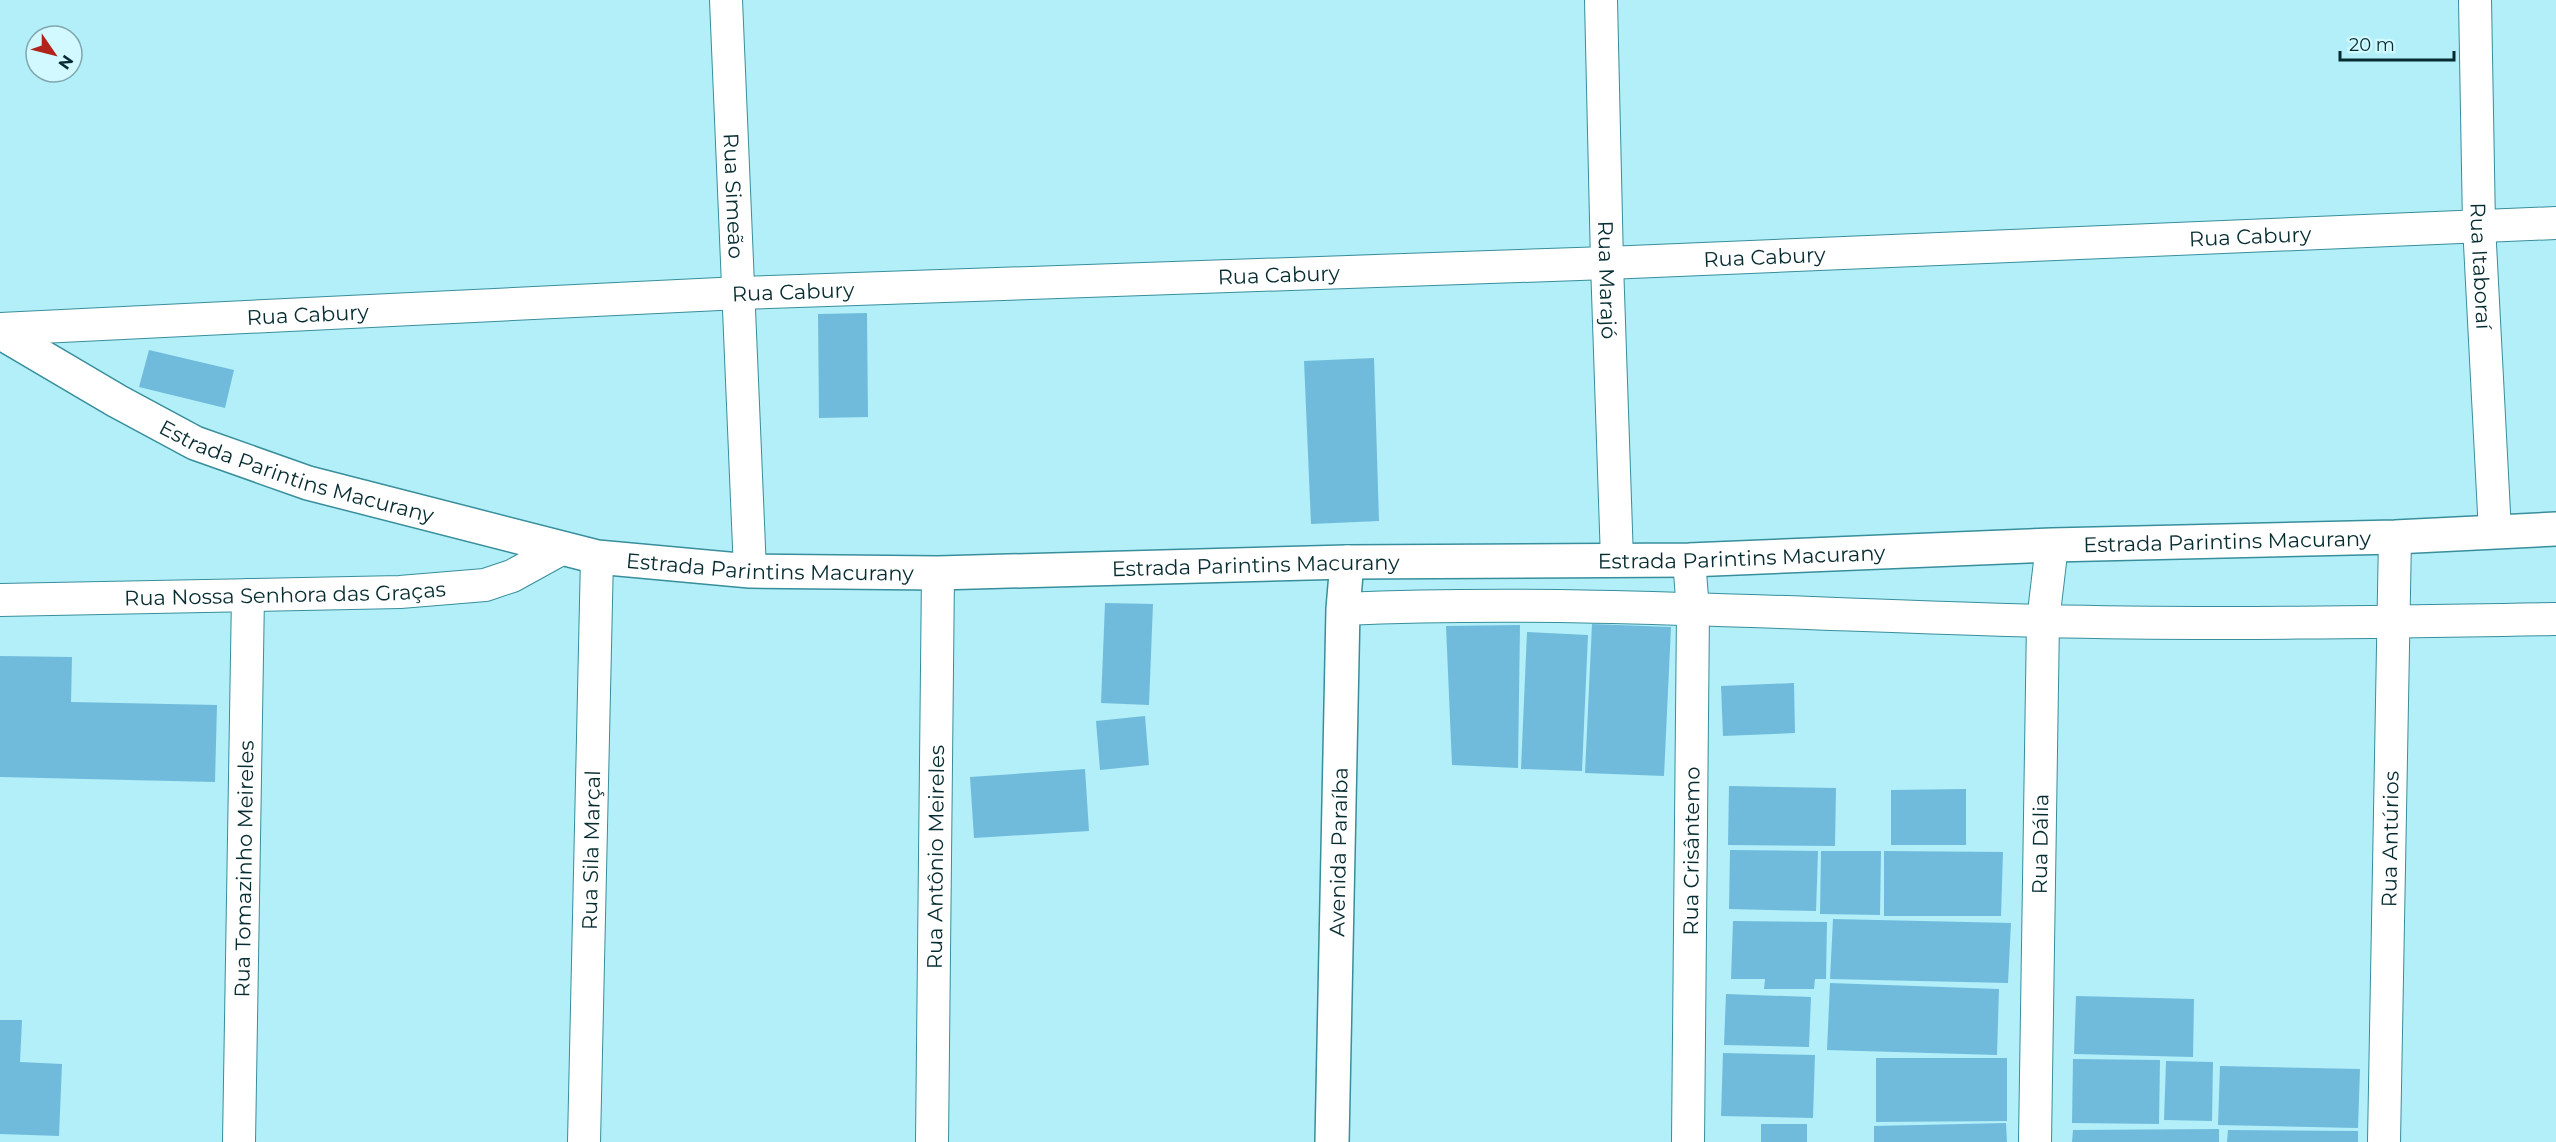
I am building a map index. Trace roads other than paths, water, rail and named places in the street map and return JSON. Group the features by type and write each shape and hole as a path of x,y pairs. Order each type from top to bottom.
{"street":[{"name":"Rua Simeão","path":"726,0 750,572"},
{"name":"Rua Marajó","path":"1601,0 1617,560"},
{"name":"Rua Itaboraí","path":"2475,0 2479,225 2495,532"},
{"name":"Rua Cabury","path":"0,331 740,293 1607,263 2556,223"},
{"name":"Estrada Parintins Macurany","path":"0,331 117,401 195,443 308,483 597,557 750,572 938,573 1347,562 1689,560 2052,545 2395,537 2556,529"},
{"name":"Rua Antúrios","path":"2384,1142 2395,537"},
{"name":"Rua Dália","path":"2035,1142 2043,621 2052,545"},
{"name":"Rua Nossa Senhora das Graças","path":"0,600 400,592 485,585 512,576 561,549"},
{"name":"Rua Sila Marçal","path":"584,1142 597,557"},
{"name":"Rua Crisântemo","path":"1688,1142 1693,610 1689,560"},
{"name":"Avenida Paraíba","path":"1332,1142 1343,609 1347,562"},
{"name":"Rua Antônio Meireles","path":"932,1142 938,573"},
{"name":"Rua Tomazinho Meireles","path":"239,1142 248,595"},
{"name":"Estrada Parintins Macurany","path":"1343,609 1436,605 2043,621 2394,622 2554,619"}]}
